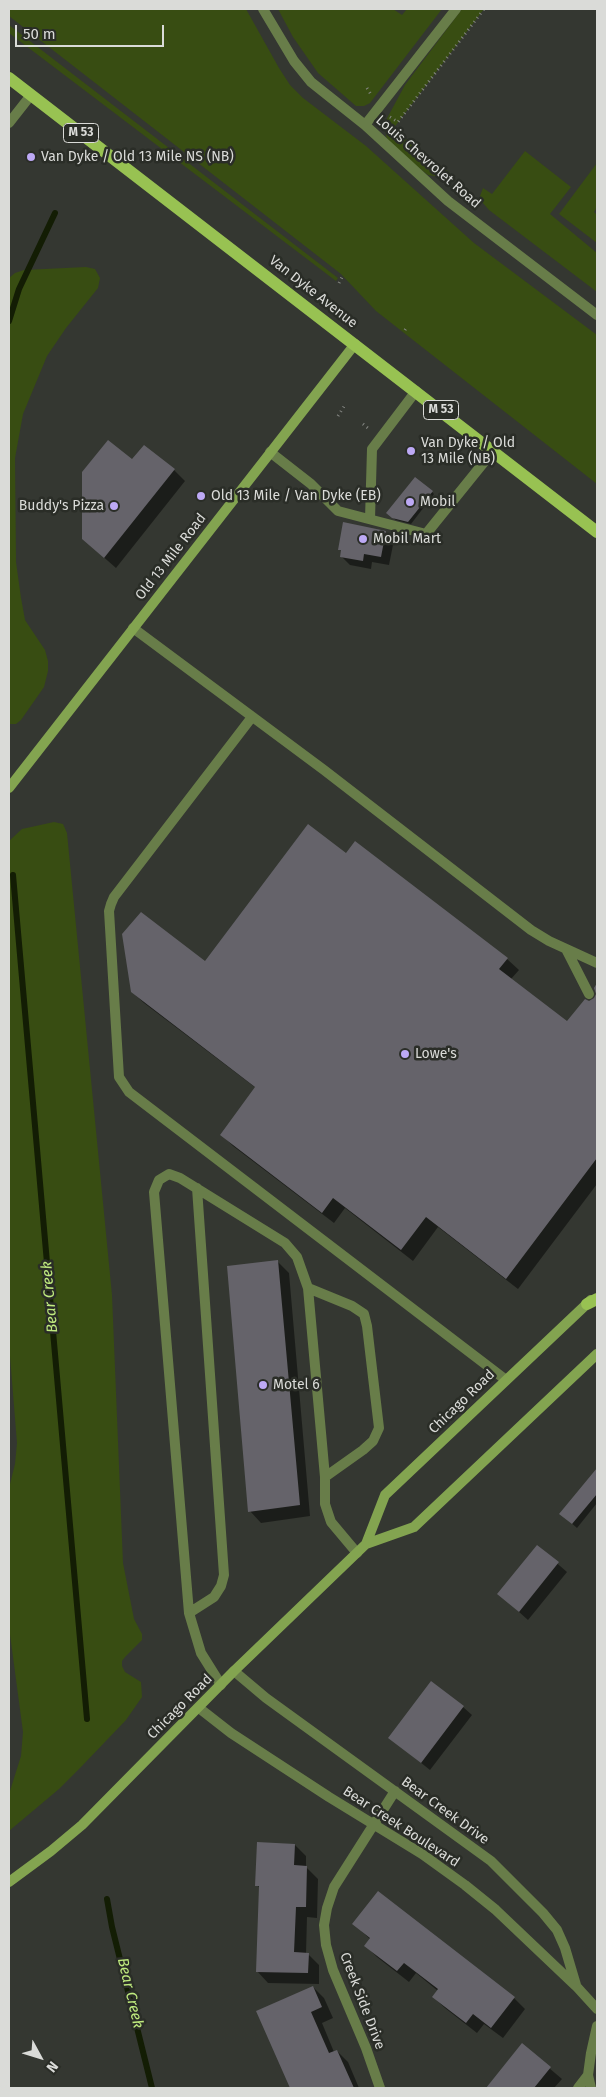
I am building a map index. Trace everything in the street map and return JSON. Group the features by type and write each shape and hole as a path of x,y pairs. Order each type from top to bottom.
{"main road":[{"name":"Van Dyke Avenue","path":"9,78 597,532"},
{"name":"Old 13 Mile Road","path":"9,788 354,344"},
{"name":"Chicago Road","path":"9,1882 82,1825 234,1671 366,1544 385,1495 592,1301 597,1294"},
{"name":"Chicago Road","path":"366,1544 414,1528 597,1354"}],"street":[{"name":"Louis Chevrolet Road","path":"263,9 289,53 311,82 365,125 448,201 597,314"},
{"path":"365,125 456,9"},
{"path":"9,123 31,95"},
{"path":"370,519 372,449 416,391"},
{"path":"270,452 311,484 338,511 426,534 493,451"},
{"path":"133,628 531,930 597,963"},
{"path":"252,717 114,897 111,904 110,920 120,1077 129,1092 506,1380"},
{"path":"566,949 589,994"},
{"path":"221,1685 201,1653 189,1612 154,1192 158,1180 169,1174 197,1188 285,1243 297,1257 308,1288 325,1504 331,1522 357,1553"},
{"path":"189,1612 214,1597 221,1586 224,1575 197,1188"},
{"path":"308,1288 352,1306 364,1314 379,1428 374,1441 324,1477"},
{"name":"Bear Creek Drive","path":"234,1671 266,1698 491,1861 543,1913 557,1930 565,1948 576,1986 597,2009"},
{"name":"Bear Creek Boulevard","path":"199,1708 230,1733 422,1854 465,1885 496,1910 576,1986"},
{"name":"Creek Side Drive","path":"380,2088 366,2048 333,1970 326,1945 324,1925 334,1887 395,1791"},
{"path":"591,2088 588,2075 590,2053 597,2026"},
{"path":"578,2088 588,2075"}],"path":[{"path":"367,88 378,108 398,122 484,9"},
{"path":"338,283 342,277"},
{"path":"338,416 346,405"}],"green space":[{"path":"9,9 246,9 279,68 290,85 303,98 366,146 474,243 597,335 597,484 376,311 341,274 9,16"},
{"path":"278,9 393,9 402,15 407,9 442,9 370,103 364,106 356,106 318,73 293,37"},
{"path":"462,9 484,9 393,129 450,173 441,177 428,175 390,143 386,136 385,122 405,85"},
{"path":"9,25 338,278 336,281 9,33"},
{"path":"525,151 571,187 550,214 597,253 597,292 489,210 482,202 480,196 483,188 492,194"},
{"path":"597,163 597,207 594,212 597,215 597,243 559,214"},
{"path":"86,267 95,269 100,278 98,288 66,328 47,356 23,414 15,458 16,562 21,598 25,620 45,650 48,671 44,687 21,720 16,724 10,724 9,278 15,273 24,270"},
{"path":"54,822 63,824 67,833 112,1295 123,1563 134,1619 142,1634 142,1640 125,1657 122,1661 122,1666 125,1672 141,1682 142,1697 126,1720 81,1767 59,1789 9,1831 9,1794 21,1756 23,1732 9,1627 9,1488 15,1464 17,1443 9,1344 9,841 22,829"}],"building":[{"name":"Buddy's Pizza","path":"108,440 132,459 144,445 175,469 104,558 82,539 82,472"},
{"path":"415,477 433,491 408,522 392,518 386,513"},
{"path":"343,522 386,531 381,557 364,554 363,561 340,557 341,550 338,550"},
{"name":"Lowe's","path":"308,824 346,853 355,841 508,958 499,969 567,1021 585,999 589,1001 594,998 596,994 594,988 597,983 597,1158 506,1279 426,1217 401,1250 333,1198 322,1213 220,1135 255,1087 131,992 122,934 141,912 205,961"},
{"name":"Motel 6","path":"278,1260 300,1505 248,1512 227,1266"},
{"path":"597,1468 597,1494 572,1524 559,1514"},
{"path":"537,1545 559,1562 519,1612 497,1594"},
{"path":"431,1681 464,1706 421,1763 388,1738"},
{"path":"257,1842 295,1844 294,1865 307,1866 306,1907 296,1907 294,1952 309,1953 308,1973 256,1972 259,1886 255,1886"},
{"path":"378,1891 515,1997 491,2028 473,2014 466,2023 432,1997 438,1989 404,1963 397,1971 364,1946 370,1938 352,1924"},
{"path":"313,1986 322,2007 311,2012 329,2053 337,2050 354,2088 290,2088 256,2011"},
{"path":"522,2043 551,2067 534,2088 486,2088"}],"waterway":[{"name":"Bear Creek","path":"9,321 19,289 55,213"},
{"name":"Bear Creek","path":"13,875 87,1719"},
{"name":"Bear Creek","path":"107,1899 112,1927 152,2088"}],"place":[{"name":"Van Dyke / Old 13 Mile NS (NB)","path":"31,157"},
{"name":"Van Dyke / Old 13 Mile (NB)","path":"411,451"},
{"name":"Old 13 Mile / Van Dyke (EB)","path":"201,496"},
{"name":"Mobil","path":"410,502"},
{"name":"Buddy's Pizza","path":"114,506"},
{"name":"Mobil Mart","path":"363,539"},
{"name":"Lowe's","path":"405,1054"},
{"name":"Motel 6","path":"263,1385"}]}
